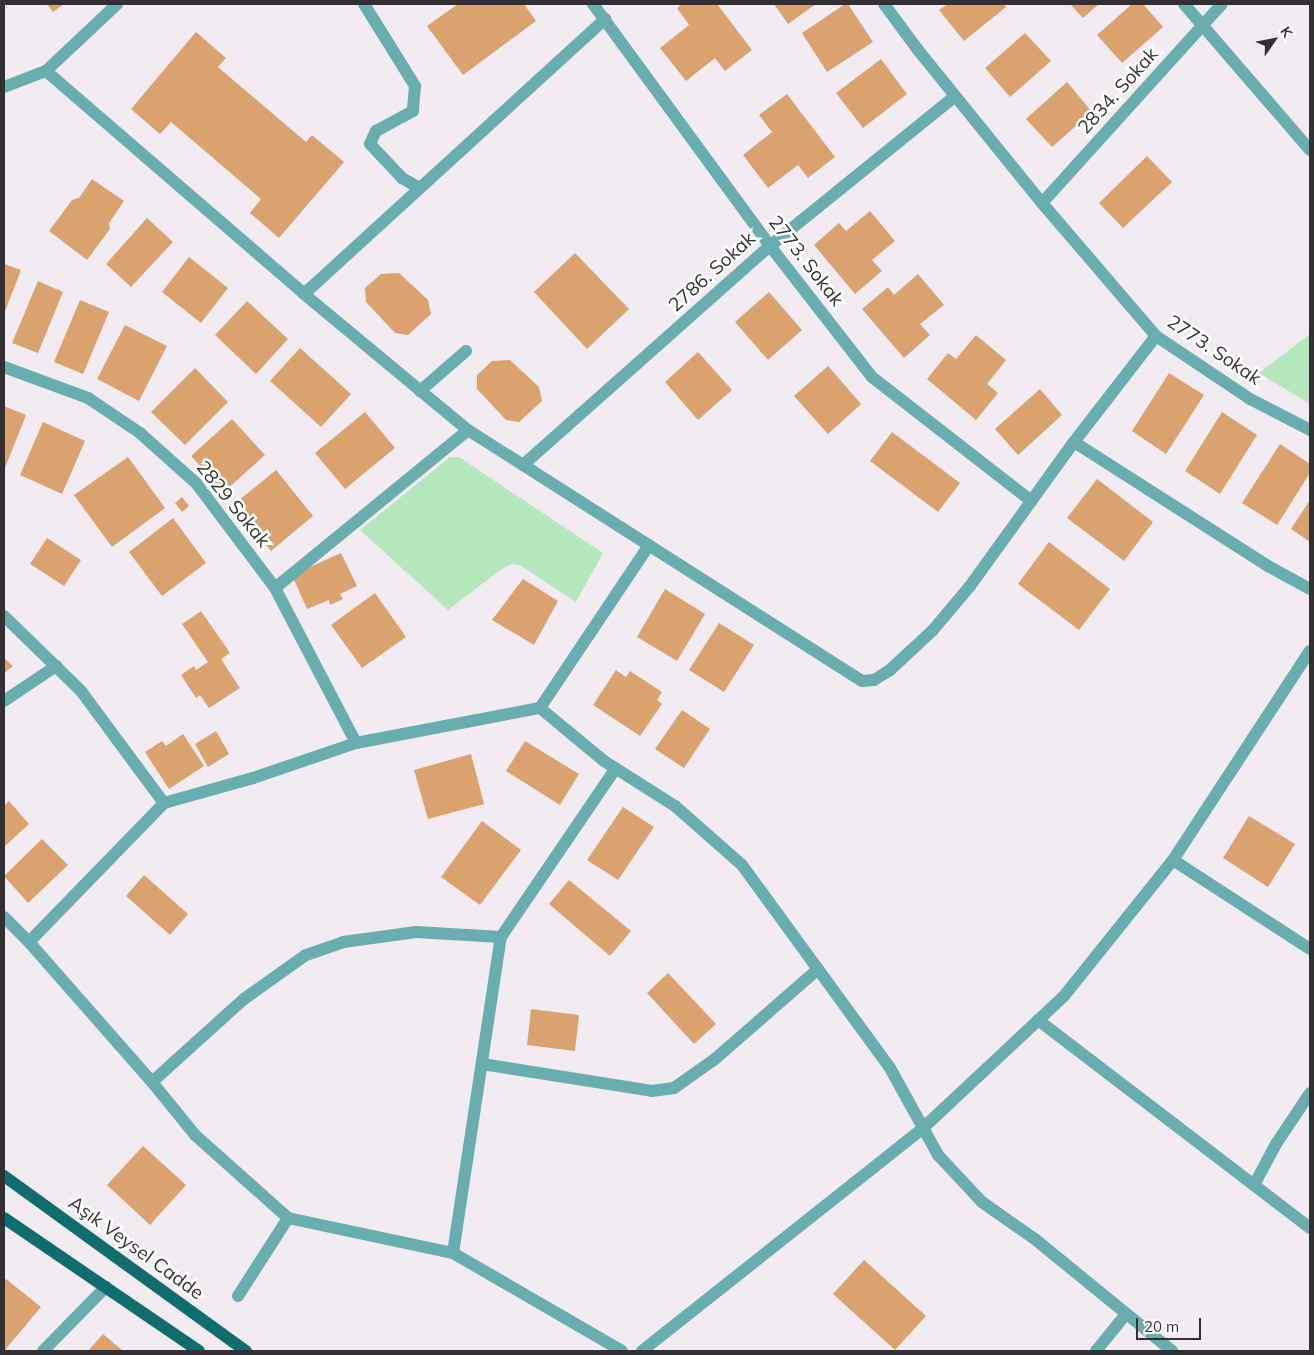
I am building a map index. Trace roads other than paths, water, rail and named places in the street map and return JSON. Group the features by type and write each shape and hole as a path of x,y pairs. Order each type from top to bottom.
{"main road":[{"name":"Aşık Veysel Cadde","path":"4,1176 246,1351"},
{"path":"4,1218 198,1351"}],"street":[{"path":"4,87 46,71 117,4"},
{"path":"364,4 415,86 413,111 376,130 370,144 402,178 419,188"},
{"name":"2773. Sokak","path":"593,4 770,246 872,377 1031,501"},
{"name":"2773. Sokak","path":"884,4 955,96 1042,203 1156,336 1250,399 1310,430"},
{"path":"1184,4 1310,150"},
{"name":"2834. Sokak","path":"1042,203 1222,4"},
{"path":"304,294 605,19"},
{"path":"46,71 304,294 468,430 862,681 874,680 890,670 933,630 970,586 1074,442 1156,336"},
{"name":"2786. Sokak","path":"523,465 770,246 955,96"},
{"path":"420,391 466,350"},
{"name":"2829 Sokak","path":"4,366 88,398 140,433 196,483 275,588 356,743"},
{"path":"275,588 468,430"},
{"path":"1074,442 1268,566 1310,589"},
{"path":"29,942 164,803 253,778 356,743 540,708 649,545"},
{"path":"4,616 81,691 164,803"},
{"path":"642,1351 923,1128 1064,996 1173,860 1310,651"},
{"path":"4,701 56,666"},
{"path":"540,708 616,768 675,806 742,865 890,1068 938,1155 982,1202 1036,1240 1172,1351"},
{"path":"453,1253 501,937 616,768"},
{"path":"1173,860 1310,949"},
{"path":"4,917 29,942 152,1082 195,1135 288,1218 453,1253 622,1351"},
{"path":"152,1082 244,999 306,955 343,942 416,932 501,937"},
{"path":"482,1064 652,1091 674,1088 715,1059 817,970"},
{"path":"1038,1020 1310,1228"},
{"path":"1254,1185 1276,1144 1310,1094"},
{"path":"238,1296 288,1218"},
{"path":"43,1351 106,1287"},
{"path":"1096,1351 1126,1314"}]}
